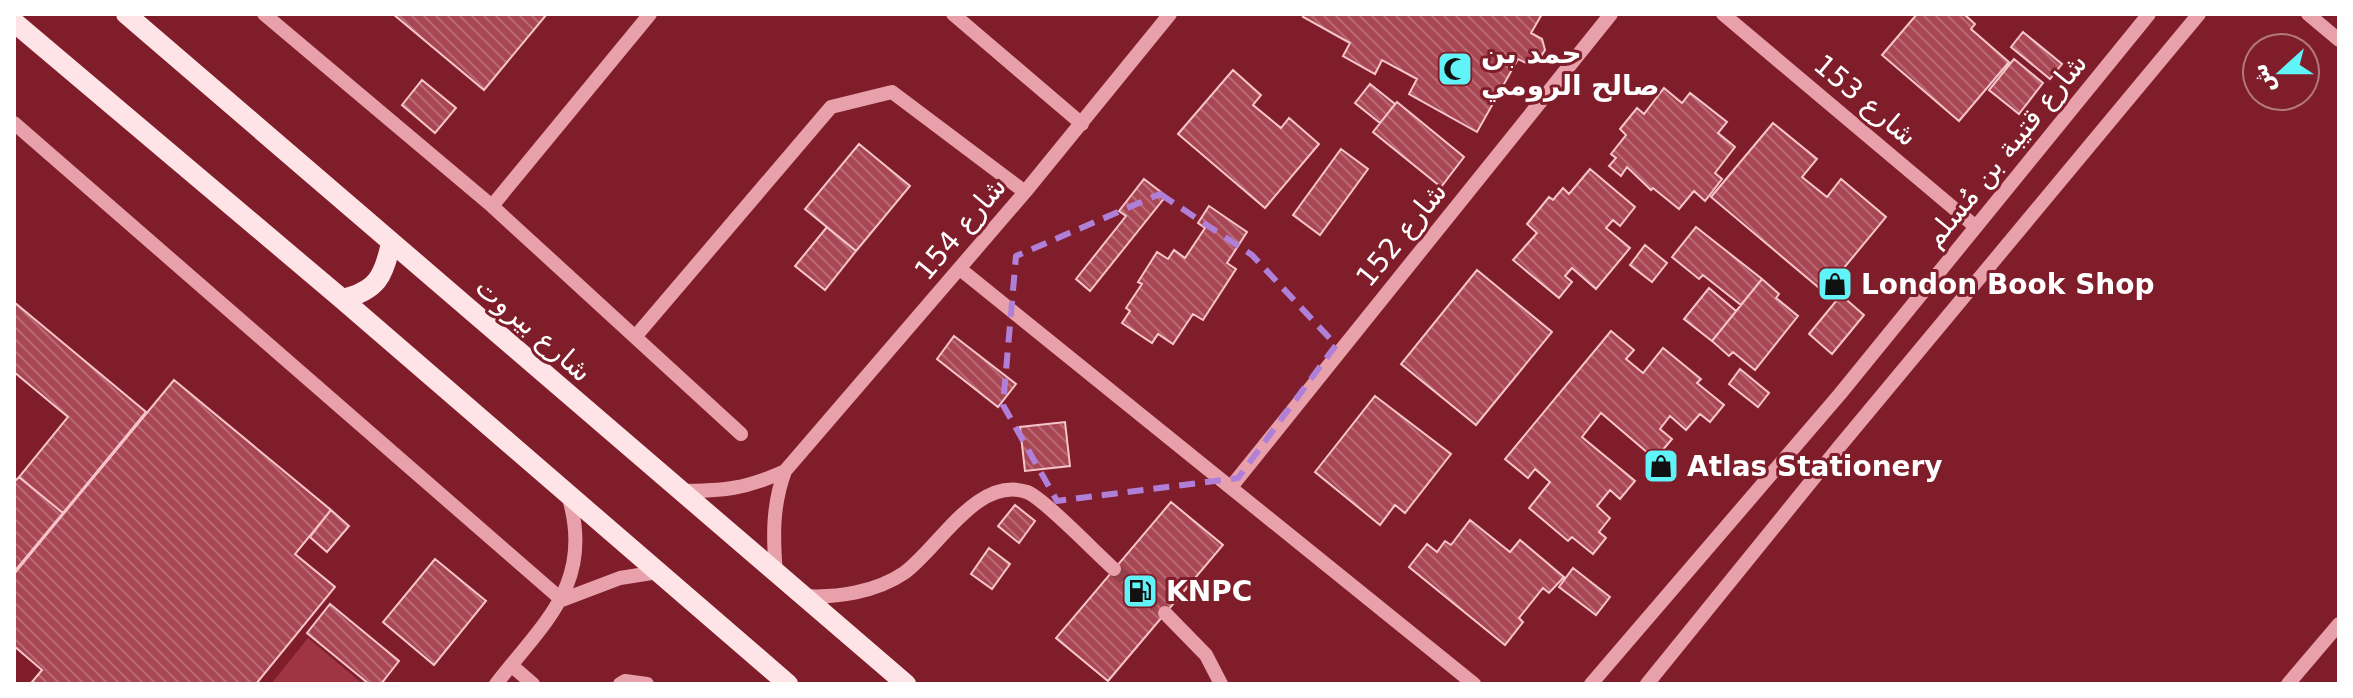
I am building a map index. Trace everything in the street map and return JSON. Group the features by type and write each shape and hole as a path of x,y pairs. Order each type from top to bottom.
{"main road":[{"name":"شارع بيروت","path":"126,14 906,684"},
{"path":"14,22 342,299 788,684"},
{"path":"342,299 361,294 378,281 387,263 391,243"}],"street":[{"path":"264,14 492,206 741,434"},
{"path":"492,206 650,14"},
{"path":"953,14 1082,124"},
{"name":"شارع 154","path":"776,574 774,515 785,471 1025,192 1170,14"},
{"name":"شارع 152","path":"1231,487 1611,14"},
{"name":"شارع 153","path":"1723,14 1976,227"},
{"name":"شارع قتيبة بن مُسلم","path":"1591,684 1840,394 2149,14"},
{"path":"1647,684 1839,447 2199,14"},
{"path":"2308,14 2339,40"},
{"path":"635,337 831,107 892,92 1025,192"},
{"path":"14,123 562,600"},
{"path":"960,269 1474,684"},
{"name":"شارع 154","path":"680,491 729,490 755,485 785,471"},
{"path":"803,596 825,598 857,592 903,574 969,508 1005,490 1030,493 1114,569"},
{"path":"496,684 562,600 576,555 576,527 567,493"},
{"path":"562,600 600,584 658,572"},
{"path":"1165,613 1206,655 1221,684"},
{"path":"2288,684 2339,624"},
{"path":"511,665 533,684"},
{"path":"620,684 625,681 647,684"}],"highlighted area":[{"path":"1160,194 1252,255 1336,345 1238,478 1057,501 1003,405 1016,256"}],"shaded area":[{"path":"308,638 363,684 271,684"}],"building":[{"path":"393,14 547,14 484,90"},
{"name":"حمد بن صالح الرومي","path":"1305,14 1542,14 1531,33 1542,39 1545,50 1538,61 1528,64 1518,59 1477,132 1409,94 1417,79 1382,60 1375,74 1343,56 1350,43 1303,17"},
{"path":"1917,14 1964,14 1975,24 1971,29 2009,62 1959,121 1882,55"},
{"path":"2023,32 2062,64 2050,79 2011,47"},
{"path":"2014,59 2043,83 2019,114 1989,90"},
{"path":"1233,70 1261,95 1253,105 1281,128 1289,118 1319,144 1265,208 1178,134"},
{"path":"422,80 456,108 435,133 402,105"},
{"path":"1370,84 1395,104 1380,123 1355,103"},
{"path":"1664,88 1682,103 1690,93 1727,122 1718,133 1735,147 1715,173 1722,179 1705,201 1694,191 1679,209 1653,188 1651,190 1627,167 1621,176 1609,166 1616,158 1611,154 1626,135 1620,129 1637,108 1644,114"},
{"path":"1397,102 1464,157 1441,187 1373,132"},
{"path":"1773,123 1817,159 1802,177 1827,197 1841,179 1886,217 1824,292 1711,197"},
{"path":"859,144 910,186 856,251 805,209"},
{"path":"1341,149 1368,169 1320,235 1293,215"},
{"path":"1590,169 1635,207 1620,226 1613,220 1606,228 1630,248 1596,289 1572,268 1565,276 1572,282 1559,298 1513,260 1537,233 1527,224 1549,197 1553,200 1563,188 1569,194"},
{"path":"1144,179 1166,196 1090,291 1076,279 1126,216 1119,211"},
{"path":"1209,206 1247,232 1227,263 1236,269 1203,320 1193,314 1173,344 1158,334 1152,343 1122,323 1130,311 1126,308 1157,252 1168,259 1174,250 1185,258 1205,228 1198,223"},
{"path":"827,227 856,251 825,290 795,266"},
{"path":"1696,227 1762,279 1741,305 1703,275 1699,279 1672,257"},
{"path":"1645,245 1667,263 1652,282 1630,265"},
{"path":"1477,270 1552,332 1476,425 1401,364"},
{"path":"1762,279 1779,294 1776,298 1798,316 1755,370 1733,352 1729,356 1712,341"},
{"path":"1709,288 1736,311 1712,341 1684,319"},
{"path":"1841,295 1864,315 1832,354 1809,334"},
{"path":"14,302 146,412 63,513 19,477 68,417 14,372"},
{"path":"1611,331 1634,350 1626,359 1643,373 1663,348 1701,379 1697,383 1724,405 1710,422 1700,414 1686,430 1670,416 1660,429 1672,439 1655,459 1601,413 1582,437 1635,481 1620,499 1610,490 1597,506 1610,518 1599,532 1606,538 1593,554 1572,537 1568,541 1529,508 1550,482 1535,469 1528,478 1505,459"},
{"path":"954,336 1016,384 998,407 937,359"},
{"path":"1740,369 1769,393 1758,407 1729,384"},
{"path":"174,380 331,510 295,554 335,587 256,684 34,684 32,682 42,670 14,646 14,574"},
{"path":"1375,396 1451,454 1405,513 1395,505 1380,525 1315,472"},
{"path":"1065,422 1070,466 1025,471 1020,427"},
{"path":"19,477 63,513 14,572 14,482"},
{"name":"KNPC","path":"1171,502 1223,545 1108,681 1056,638"},
{"path":"1015,505 1035,521 1019,543 998,526"},
{"path":"331,510 349,526 327,552 310,537"},
{"path":"1470,520 1510,552 1520,540 1564,577 1549,593 1543,588 1519,618 1523,622 1505,645 1409,567 1427,544 1437,552 1445,541 1451,545"},
{"path":"989,548 1010,564 992,589 971,574"},
{"path":"435,559 486,601 434,665 383,622"},
{"path":"1573,568 1610,597 1596,615 1559,587"},
{"path":"330,604 399,661 381,684 369,684 307,633"}],"tunnel":[{"path":"1114,569 1165,613"}],"place":[{"name":"حمد بن صالح الرومي","path":"1455,69"},
{"name":"London Book Shop","path":"1835,284"},
{"name":"Atlas Stationery","path":"1661,466"},
{"name":"KNPC","path":"1140,591"}]}
